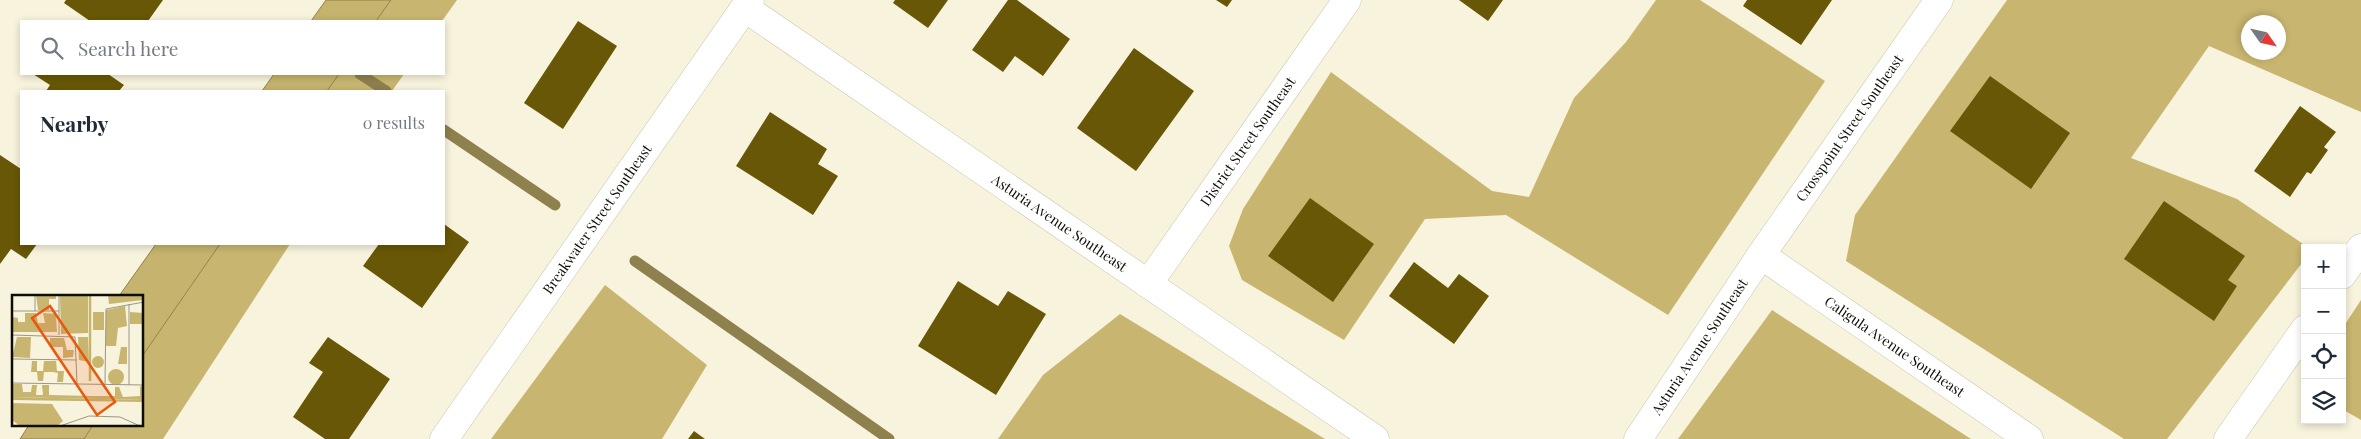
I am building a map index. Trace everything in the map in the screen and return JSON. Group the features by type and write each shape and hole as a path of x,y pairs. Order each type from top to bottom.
{"street":[{"name":"District Street Southeast","path":"1148,284 1347,0"},
{"name":"Crosspoint Street Southeast","path":"1761,255 1939,0"},
{"name":"Asturia Avenue Southeast","path":"747,4 1374,439"},
{"name":"Breakwater Street Southeast","path":"444,439 747,4"},
{"path":"2346,269 2361,248"},
{"name":"Asturia Avenue Southeast","path":"1638,439 1761,255"},
{"name":"Caligula Avenue Southeast","path":"1761,255 2029,439"},
{"path":"2228,439 2302,334"}],"shaded area":[{"path":"326,0 391,0 377,20 312,20"},
{"path":"391,0 457,0 443,20 377,20"},
{"path":"1656,0 1700,0 1825,81 1668,315 1506,215 1425,219 1344,340 1242,280 1229,246 1243,209 1331,72 1492,191 1529,197 1574,98 1626,42"},
{"path":"2007,0 2361,0 2361,112 2241,60 2286,60 2286,15 2241,15 2241,60 2209,46 2131,158 2237,199 2303,244 2301,244 2301,264 2167,439 2124,439 1846,261 1855,215"},
{"path":"273,75 338,75 328,90 263,90"},
{"path":"338,75 403,75 393,90 328,90"},
{"path":"155,245 219,245 144,354 144,295 120,295"},
{"path":"219,245 289,245 163,439 84,439 92,426 144,426 144,354"},
{"path":"605,285 707,365 662,439 491,439"},
{"path":"2361,300 2361,420 2346,411 2346,323"},
{"path":"1772,310 1971,439 1678,439"},
{"path":"1120,314 1325,439 998,439 1043,375"},
{"path":"28,426 92,426 84,439 20,439"}],"building":[{"path":"66,0 163,0 149,20 89,20 64,3"},
{"path":"895,0 948,0 928,28 893,3"},
{"path":"1008,0 1017,0 1070,39 1043,76 1015,56 1003,72 972,50"},
{"path":"1216,0 1232,0 1227,7"},
{"path":"1459,0 1503,0 1488,21"},
{"path":"1747,0 1832,0 1801,45 1743,6"},
{"path":"578,21 617,46 563,129 524,103"},
{"path":"1134,48 1194,91 1136,171 1077,128"},
{"path":"35,75 109,75 124,85 120,90 47,90 50,85"},
{"path":"1990,76 2070,133 2031,189 1950,131"},
{"path":"2300,106 2336,132 2324,147 2328,150 2311,174 2307,172 2290,197 2254,171"},
{"path":"770,112 827,149 818,164 838,176 813,215 736,166"},
{"path":"0,155 20,168 20,245 36,245 26,259 11,249 0,264"},
{"path":"1310,198 1374,244 1333,302 1268,256"},
{"path":"2164,201 2245,256 2228,280 2237,286 2214,321 2124,259"},
{"path":"445,225 469,242 422,308 363,266 378,245 445,245"},
{"path":"1414,262 1448,288 1459,274 1489,296 1454,344 1389,296"},
{"path":"958,281 998,306 1008,291 1046,314 996,395 918,346"},
{"path":"328,337 390,379 349,439 325,439 293,417 323,372 309,363"},
{"path":"694,431 705,439 688,439"}],"waterway":[{"path":"362,75 384,90"},
{"path":"445,131 555,205"},
{"path":"635,261 889,439"}]}
